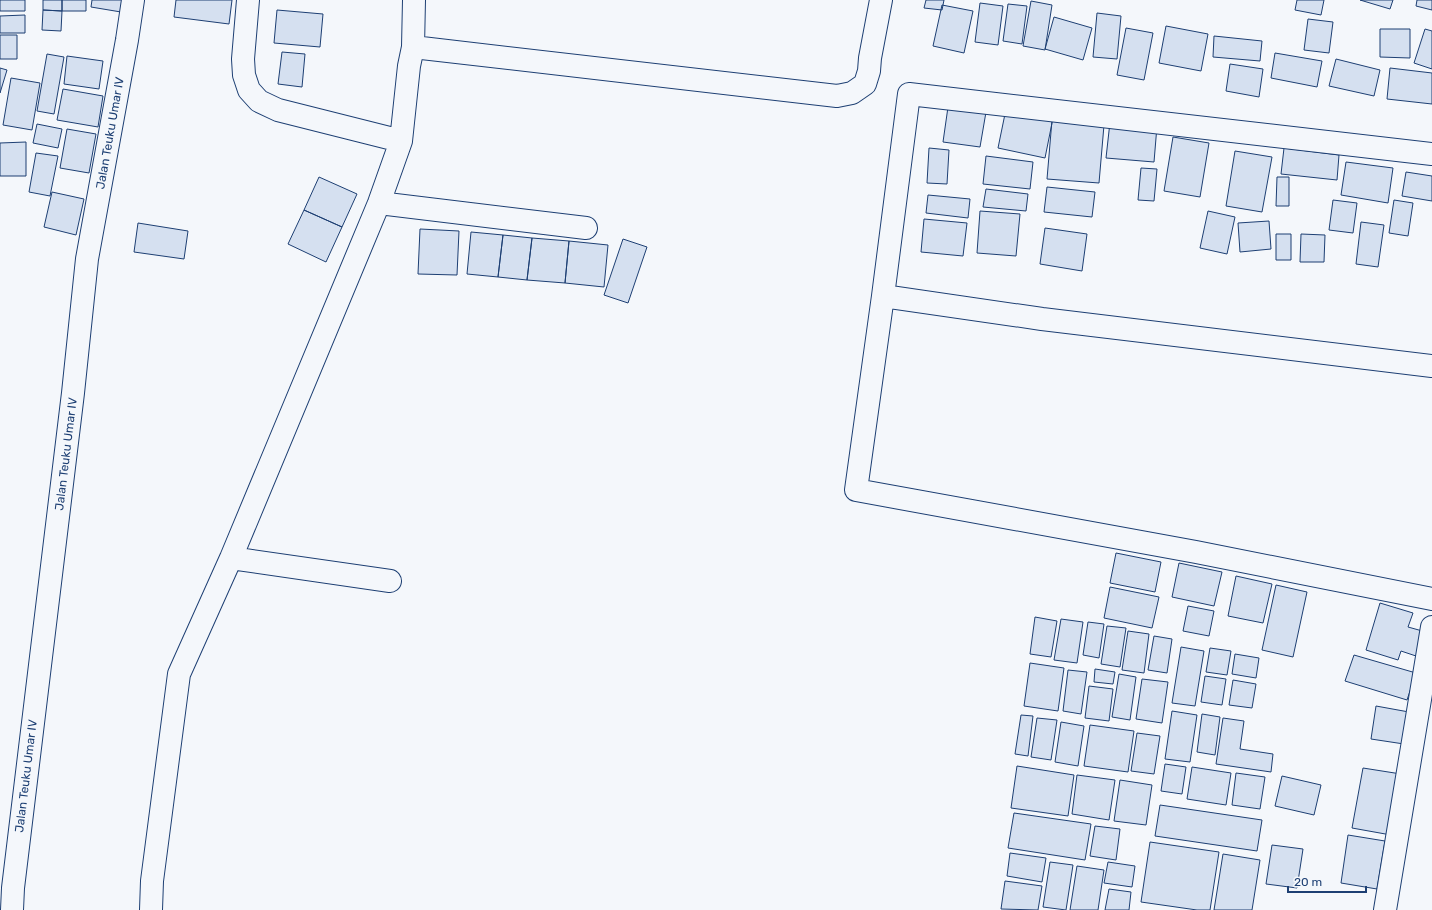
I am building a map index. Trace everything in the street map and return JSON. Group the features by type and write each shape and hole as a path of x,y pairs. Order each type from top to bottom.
{"street":[{"name":"Jalan Teuku Umar IV","path":"12,910 13,888 88,259 133,0"},
{"path":"248,0 243,60 244,75 249,90 259,101 278,110 401,141"},
{"path":"151,910 152,881 179,674 231,558 379,203 401,141 409,66 413,48 414,0"},
{"path":"413,48 837,96 852,93 865,84 869,72 870,58 881,0"},
{"path":"1432,154 909,94 856,490 1196,552 1432,599"},
{"path":"379,203 586,228"},
{"path":"883,296 1042,320 1432,366"},
{"path":"231,558 390,581"},
{"path":"1385,910 1432,627"}],"building":[{"path":"0,0 25,0 25,11 0,11"},
{"path":"43,0 62,0 62,11 43,10"},
{"path":"62,0 86,0 86,11 62,11"},
{"path":"92,0 123,0 121,12 91,7"},
{"path":"176,0 232,0 229,24 174,17"},
{"path":"926,0 944,0 942,10 924,8"},
{"path":"1297,0 1324,0 1321,15 1295,10"},
{"path":"1360,0 1393,0 1390,9"},
{"path":"1417,0 1432,0 1432,10 1416,6"},
{"path":"1031,1 1052,5 1045,50 1023,46"},
{"path":"980,3 1003,6 998,45 975,42"},
{"path":"1008,4 1027,6 1022,44 1003,41"},
{"path":"942,5 973,11 964,53 933,46"},
{"path":"43,10 62,11 61,31 42,30"},
{"path":"277,10 323,14 320,47 274,43"},
{"path":"1097,13 1121,16 1117,59 1093,57"},
{"path":"25,15 25,33 0,33 0,16"},
{"path":"1054,17 1092,28 1083,60 1045,49"},
{"path":"1308,19 1333,22 1329,53 1304,50"},
{"path":"1166,26 1208,34 1201,71 1159,63"},
{"path":"1126,28 1153,33 1144,80 1117,75"},
{"path":"1380,29 1410,29 1410,58 1380,57"},
{"path":"1425,29 1432,31 1432,69 1414,63"},
{"path":"0,35 17,35 17,59 0,59"},
{"path":"1214,36 1262,41 1260,61 1213,57"},
{"path":"282,52 305,54 302,87 278,84"},
{"path":"1275,53 1322,61 1317,87 1271,78"},
{"path":"47,54 64,57 54,114 37,111"},
{"path":"67,56 103,61 99,89 64,84"},
{"path":"1336,59 1380,70 1374,96 1329,86"},
{"path":"1230,64 1263,69 1259,97 1226,91"},
{"path":"0,68 7,70 0,93"},
{"path":"1390,68 1432,73 1432,104 1387,99"},
{"path":"11,78 40,83 32,130 3,125"},
{"path":"63,89 103,96 98,127 57,120"},
{"path":"948,107 986,112 980,147 943,142"},
{"path":"1006,109 1053,118 1045,158 998,148"},
{"path":"1052,120 1104,125 1099,183 1047,179"},
{"path":"1110,122 1157,126 1154,162 1106,158"},
{"path":"37,124 62,129 58,148 33,143"},
{"path":"67,129 96,134 89,173 60,168"},
{"path":"1173,137 1209,143 1200,197 1164,191"},
{"path":"26,142 26,176 0,176 0,143"},
{"path":"929,148 949,150 947,184 927,183"},
{"path":"1284,148 1339,155 1337,180 1281,174"},
{"path":"1235,151 1272,157 1262,212 1226,206"},
{"path":"36,153 58,156 50,196 29,192"},
{"path":"986,156 1033,162 1030,189 983,184"},
{"path":"1346,162 1393,168 1388,203 1341,195"},
{"path":"1141,168 1157,169 1154,201 1138,200"},
{"path":"1406,172 1432,176 1432,201 1402,196"},
{"path":"319,177 357,194 342,227 304,210"},
{"path":"1277,177 1289,177 1289,206 1276,206"},
{"path":"1047,187 1095,192 1092,217 1044,212"},
{"path":"986,189 1028,194 1026,211 983,207"},
{"path":"52,192 84,199 76,235 44,227"},
{"path":"928,195 970,199 968,218 926,213"},
{"path":"1333,200 1357,203 1353,233 1329,230"},
{"path":"1394,200 1413,203 1408,236 1389,233"},
{"path":"304,210 342,227 326,262 288,244"},
{"path":"980,211 1020,214 1016,256 977,253"},
{"path":"1208,211 1235,217 1227,254 1200,248"},
{"path":"924,219 967,223 963,256 921,252"},
{"path":"1269,221 1271,249 1240,252 1238,223"},
{"path":"1361,222 1384,225 1378,267 1356,264"},
{"path":"138,223 188,231 184,259 134,252"},
{"path":"1045,228 1087,234 1082,271 1040,264"},
{"path":"420,229 459,231 457,275 418,274"},
{"path":"471,232 503,235 498,277 467,274"},
{"path":"1276,234 1291,234 1291,260 1276,260"},
{"path":"1301,234 1325,235 1324,262 1300,262"},
{"path":"503,235 532,238 527,280 498,277"},
{"path":"532,238 569,241 565,283 527,280"},
{"path":"623,239 647,247 628,303 604,295"},
{"path":"569,241 608,245 604,287 565,283"},
{"path":"1116,553 1161,562 1155,592 1110,583"},
{"path":"1179,563 1222,572 1214,606 1172,597"},
{"path":"1236,576 1272,584 1263,623 1228,616"},
{"path":"1276,585 1307,592 1293,657 1262,650"},
{"path":"1110,587 1159,597 1152,628 1104,618"},
{"path":"1380,603 1413,613 1408,627 1426,632 1419,657 1401,651 1398,660 1366,650"},
{"path":"1188,606 1214,611 1209,636 1183,631"},
{"path":"1035,617 1057,621 1051,657 1030,654"},
{"path":"1061,619 1083,622 1077,663 1054,660"},
{"path":"1088,622 1104,624 1099,658 1083,655"},
{"path":"1107,626 1126,628 1120,667 1101,664"},
{"path":"1128,631 1149,634 1144,673 1122,670"},
{"path":"1154,636 1172,639 1167,673 1148,670"},
{"path":"1181,647 1204,651 1195,706 1172,703"},
{"path":"1210,648 1231,651 1227,675 1206,672"},
{"path":"1235,654 1259,658 1256,678 1232,674"},
{"path":"1354,655 1416,673 1407,700 1345,681"},
{"path":"1030,663 1064,668 1058,711 1024,706"},
{"path":"1095,669 1115,672 1113,684 1094,682"},
{"path":"1068,670 1087,672 1081,714 1063,711"},
{"path":"1119,674 1136,677 1130,720 1112,717"},
{"path":"1205,676 1226,679 1222,705 1201,702"},
{"path":"1142,679 1168,682 1162,723 1136,719"},
{"path":"1233,680 1256,684 1252,708 1229,705"},
{"path":"1089,686 1113,689 1109,721 1085,718"},
{"path":"1376,706 1409,712 1404,744 1371,739"},
{"path":"1172,711 1197,715 1190,762 1165,759"},
{"path":"1202,714 1220,717 1215,755 1197,752"},
{"path":"1021,715 1033,716 1028,756 1015,754"},
{"path":"1037,718 1057,720 1051,760 1031,757"},
{"path":"1223,718 1244,721 1240,749 1273,754 1271,772 1216,764"},
{"path":"1061,722 1084,726 1078,766 1055,762"},
{"path":"1090,725 1134,731 1128,772 1084,766"},
{"path":"1137,733 1160,736 1154,774 1131,771"},
{"path":"1165,764 1186,767 1182,794 1161,791"},
{"path":"1017,766 1074,775 1068,816 1011,808"},
{"path":"1192,767 1231,773 1226,805 1187,799"},
{"path":"1363,768 1401,774 1391,835 1352,828"},
{"path":"1236,773 1265,777 1260,809 1232,805"},
{"path":"1077,775 1115,780 1109,820 1072,814"},
{"path":"1282,776 1321,785 1314,815 1275,806"},
{"path":"1120,780 1152,785 1146,825 1114,821"},
{"path":"1160,805 1262,820 1257,851 1155,836"},
{"path":"1014,813 1091,824 1085,860 1008,848"},
{"path":"1095,826 1120,829 1116,860 1090,856"},
{"path":"1348,835 1385,841 1377,889 1341,883"},
{"path":"1150,842 1219,852 1210,910 1197,910 1141,902"},
{"path":"1272,845 1303,849 1297,888 1266,884"},
{"path":"1010,853 1046,858 1042,882 1007,876"},
{"path":"1223,854 1260,860 1252,910 1214,910"},
{"path":"1050,862 1073,865 1066,910 1043,907"},
{"path":"1108,862 1135,866 1132,887 1104,883"},
{"path":"1077,866 1104,870 1098,910 1070,910"},
{"path":"1005,881 1042,886 1038,910 1001,909"},
{"path":"1109,889 1131,892 1129,910 1105,910"}]}
